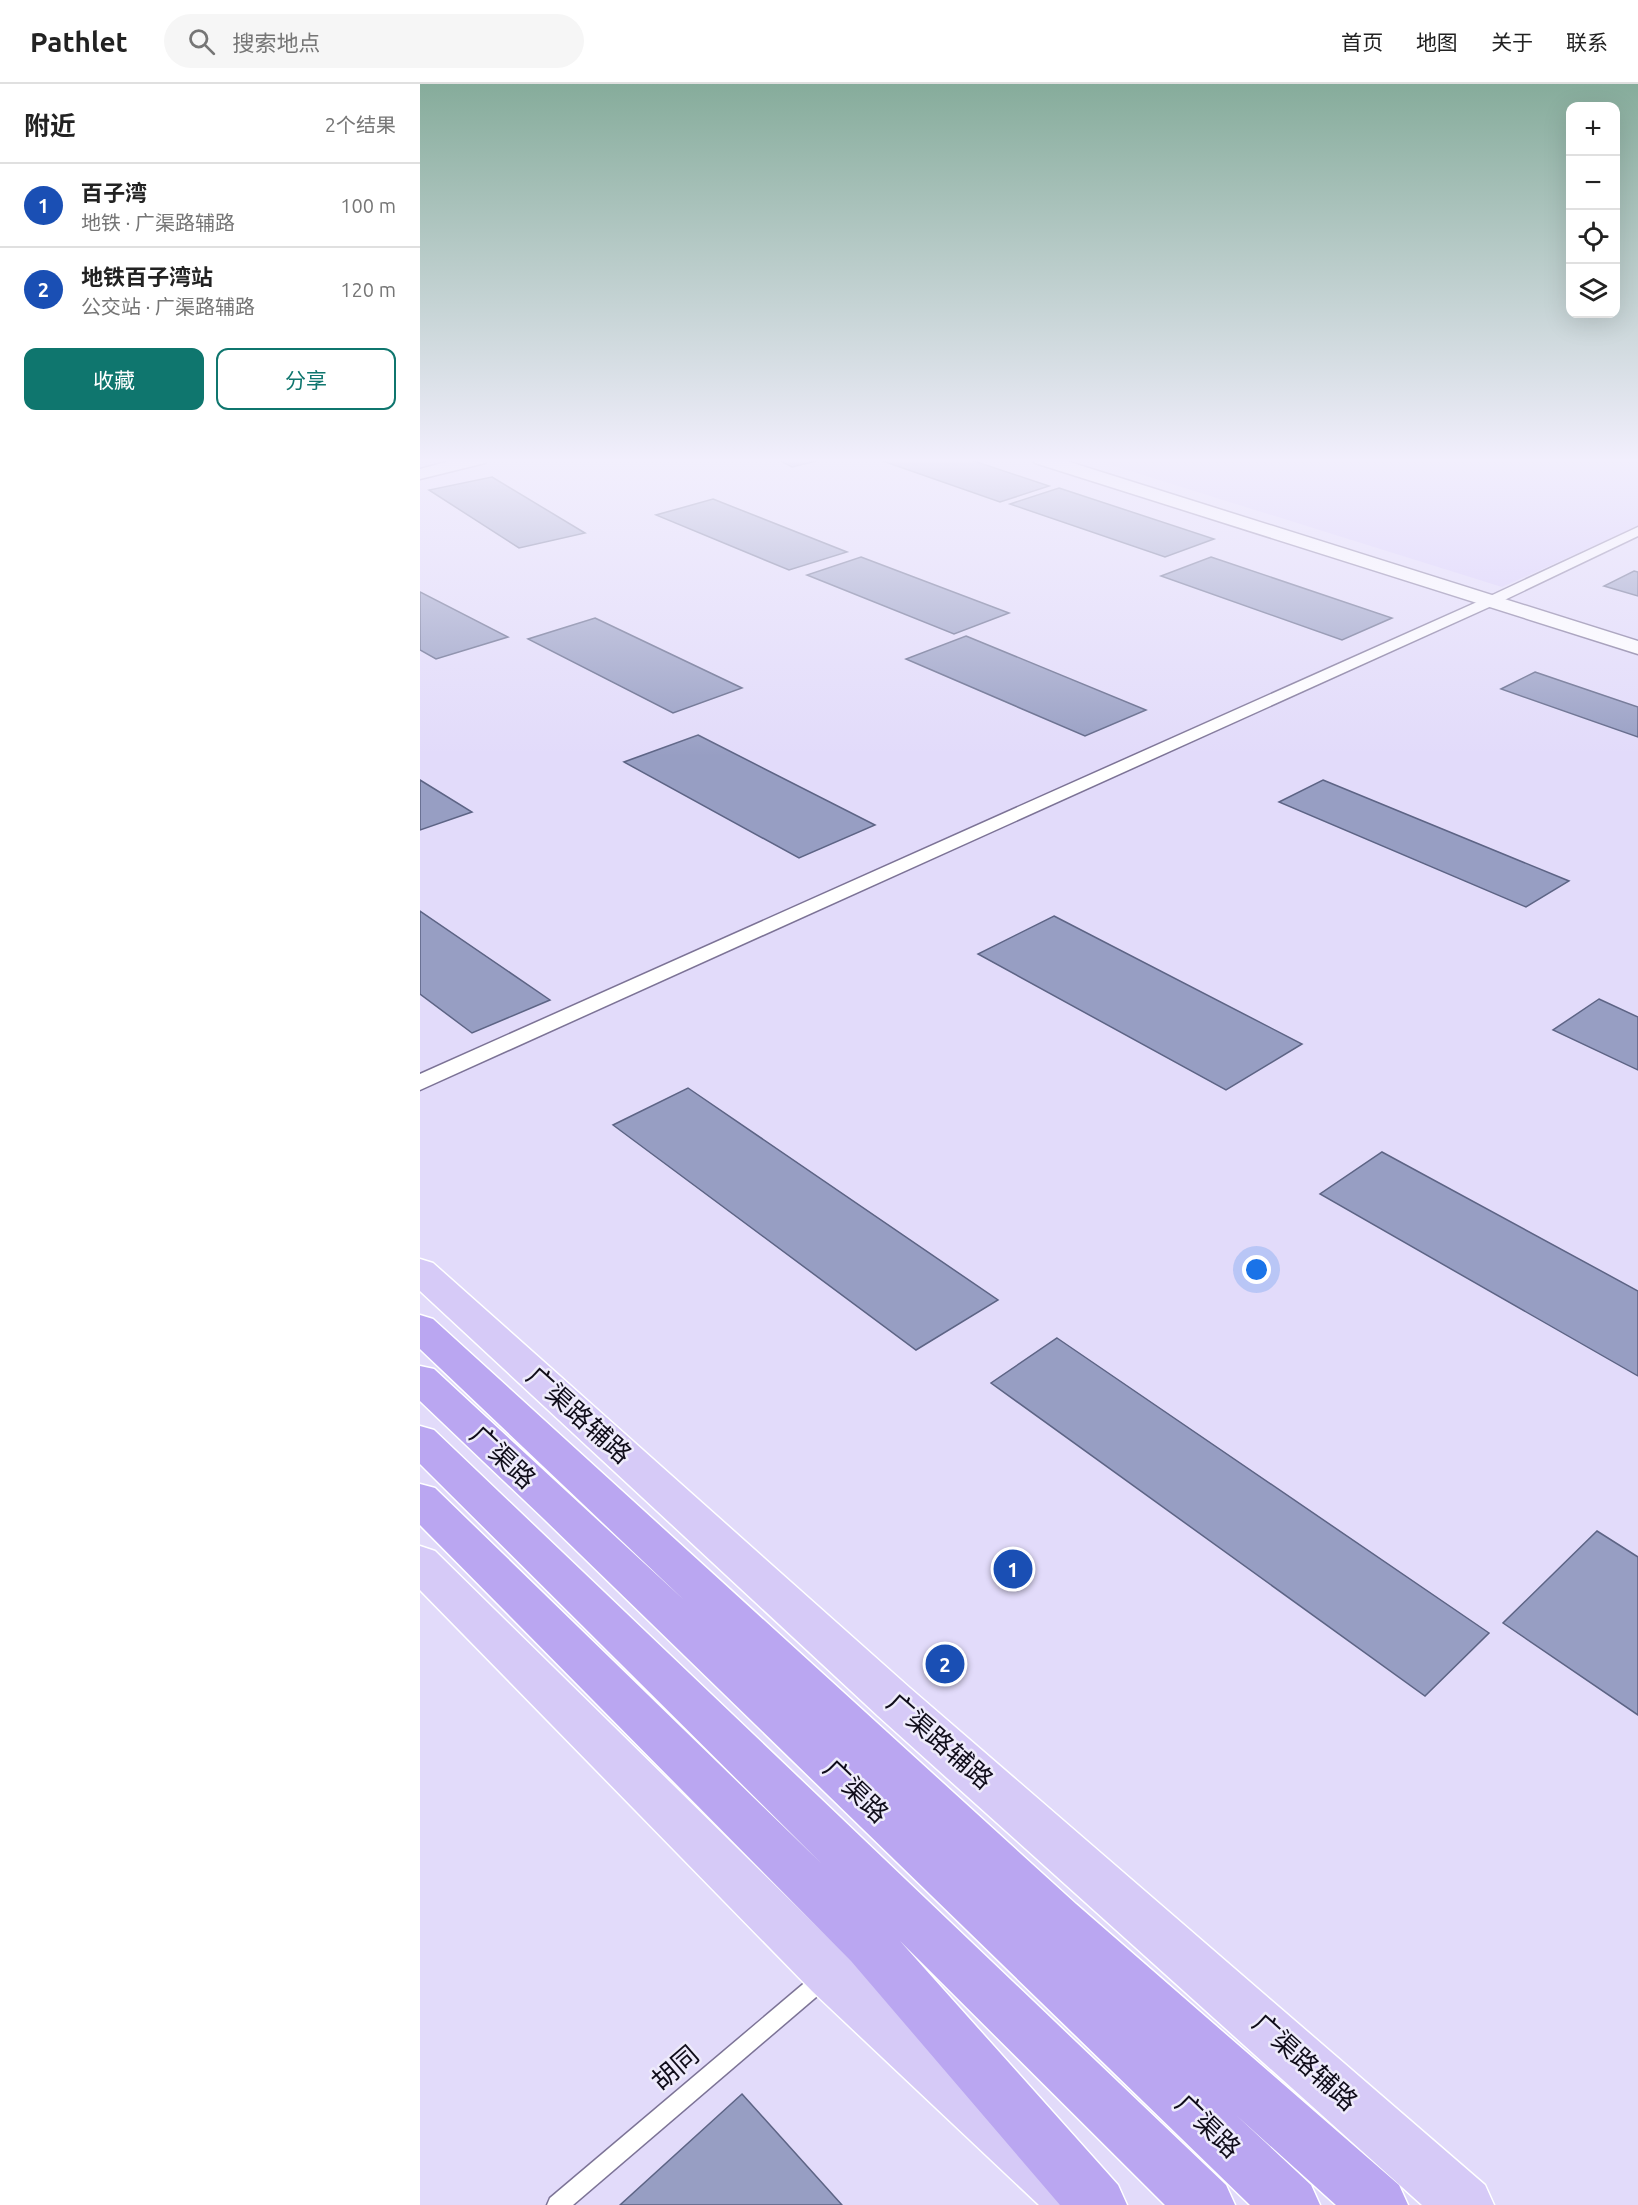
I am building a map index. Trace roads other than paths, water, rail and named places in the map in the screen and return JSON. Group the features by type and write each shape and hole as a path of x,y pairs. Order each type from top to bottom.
{"highway":[{"path":"426,1295 1058,1921 1379,2205"},
{"name":"广渠路","path":"420,1379 1291,2205"},
{"name":"广渠路","path":"420,1440 1206,2205"},
{"path":"420,1499 849,1959 1098,2205"}],"main road":[{"name":"广渠路辅路","path":"426,1295 894,1702 1465,2205"},
{"path":"420,1563 849,1959 1081,2205"}],"street":[{"path":"1355,558 1638,648"},
{"path":"420,1083 1491,601 1581,558"}],"lane":[{"name":"胡同","path":"557,2205 766,2025 849,1959"}],"place":[{"name":"百子湾","path":"1013,1569"},
{"name":"地铁百子湾站","path":"945,1664"}]}
